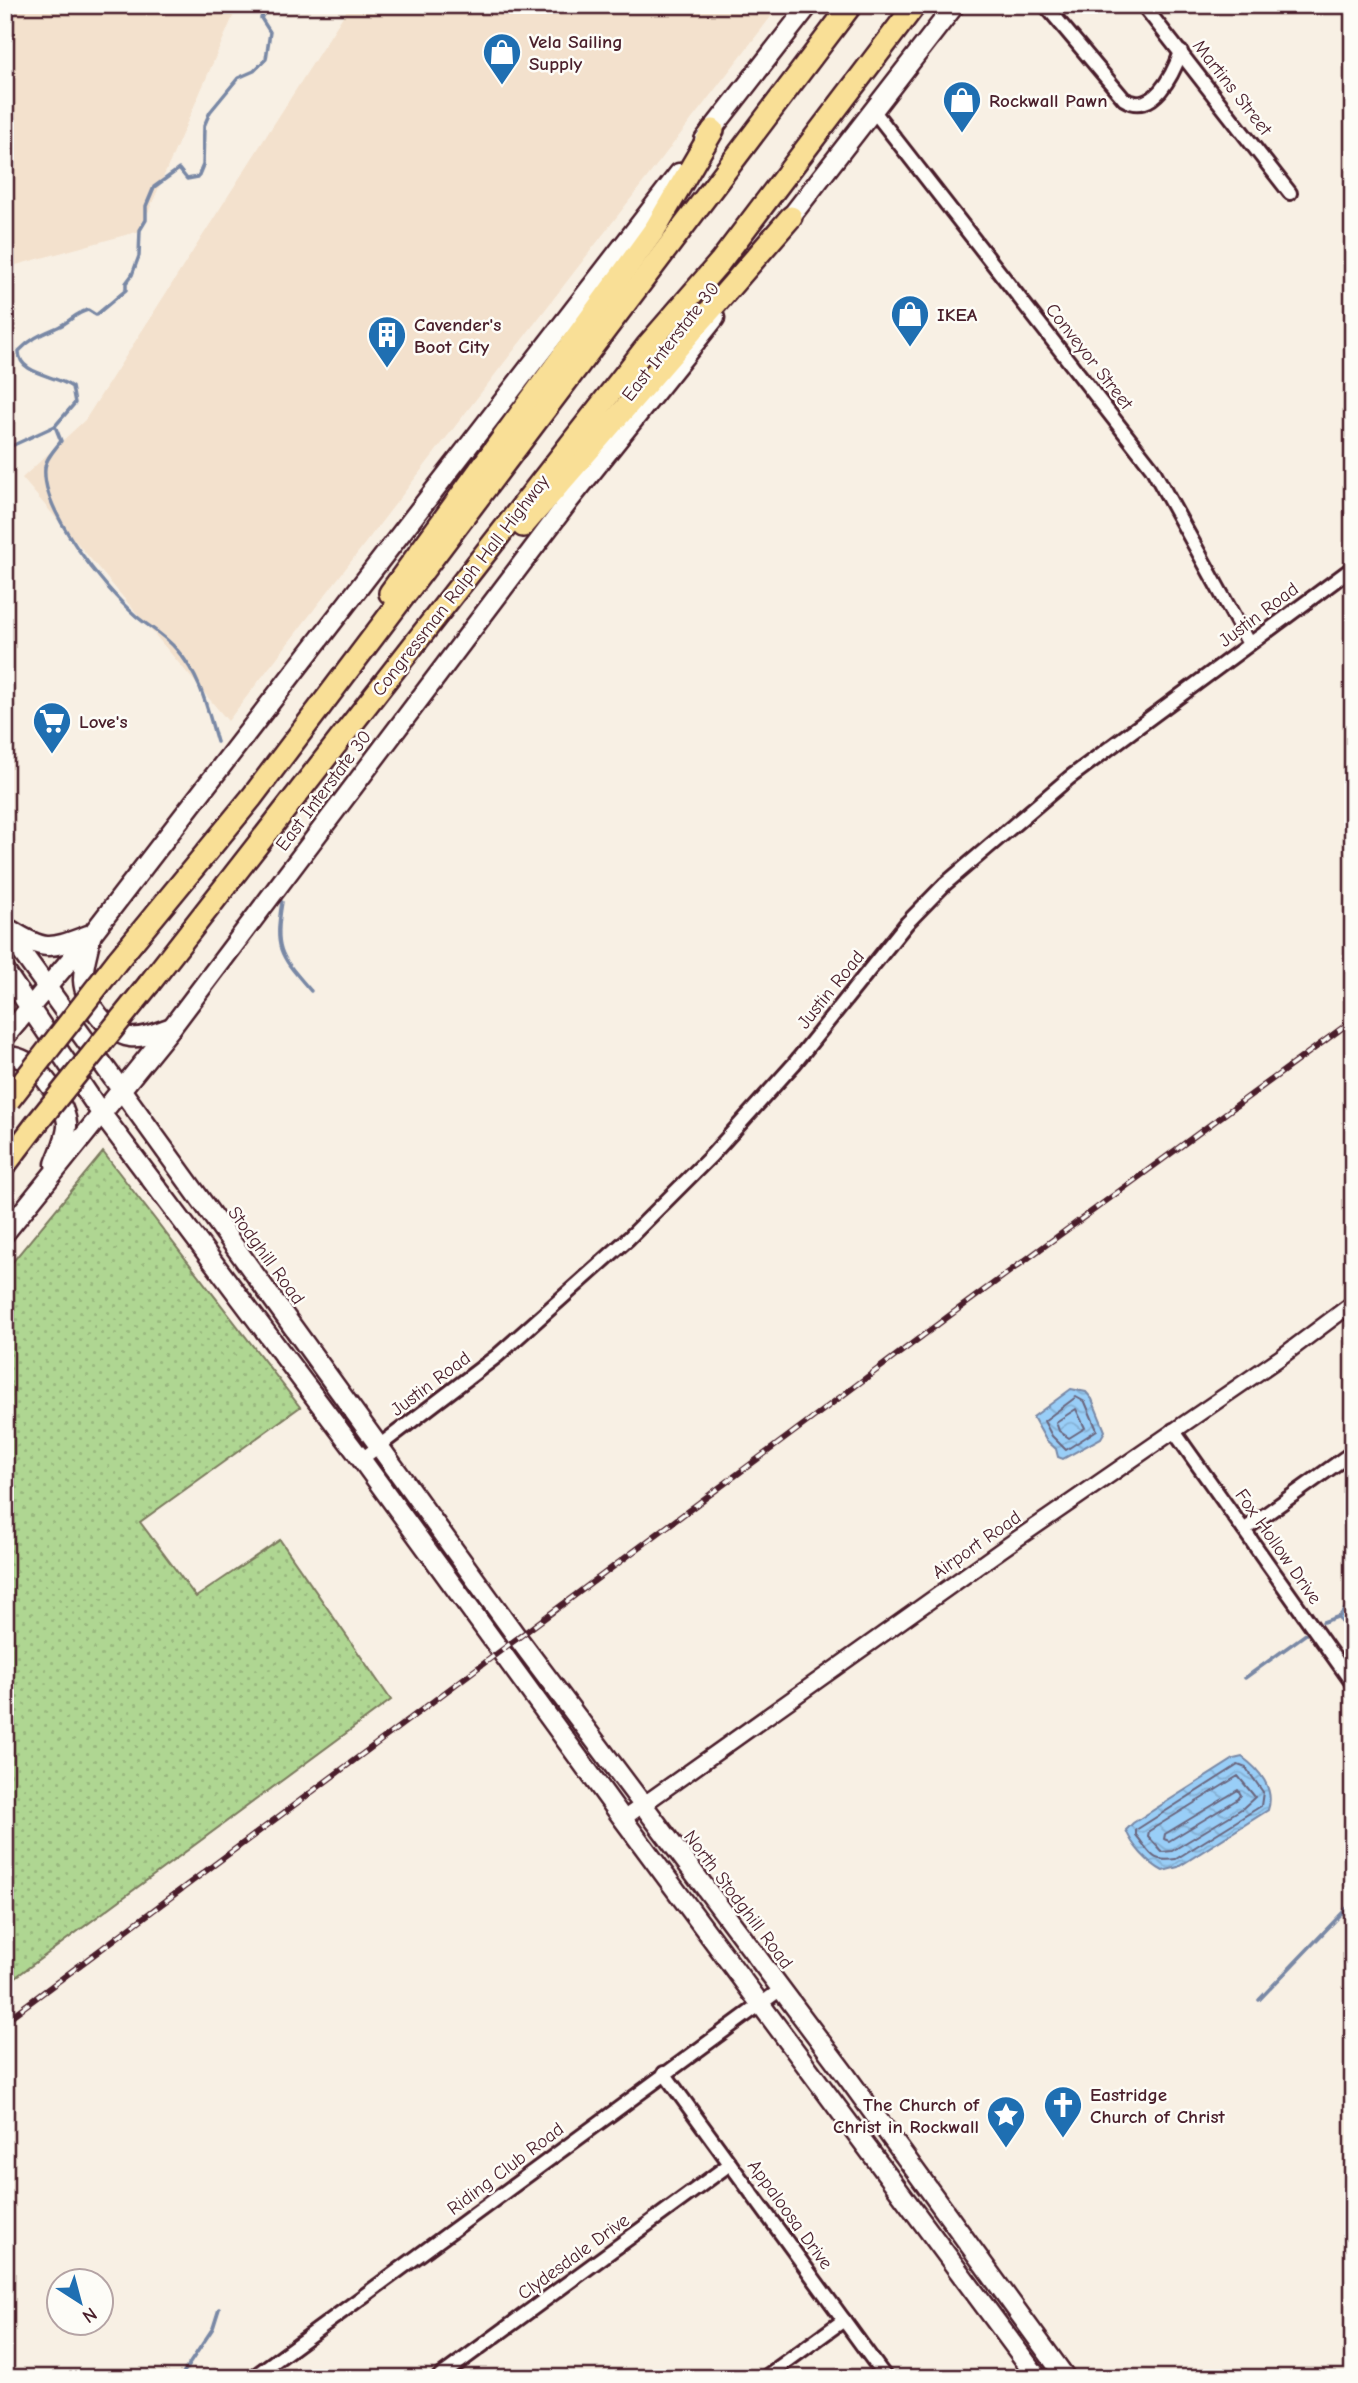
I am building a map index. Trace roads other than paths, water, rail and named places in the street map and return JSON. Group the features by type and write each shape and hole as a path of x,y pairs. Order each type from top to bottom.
{"highway":[{"name":"Congressman Ralph Hall Highway","path":"7,1102 118,960 252,797 851,5"},
{"name":"Congressman Ralph Hall Highway","path":"5,1165 648,346 720,262 915,5"},
{"path":"322,705 341,666 416,555 655,229 713,130"},
{"path":"309,779 352,736 504,547 791,217"}],"main road":[{"path":"5,1037 92,934 809,5"},
{"name":"East Interstate 30","path":"5,1233 172,1027 560,512 702,336 955,5"},
{"path":"5,928 37,946 58,946 92,934"},
{"name":"Stodghill Road","path":"5,928 379,1446"},
{"path":"92,934 83,979 90,1004 120,1034 130,1037 144,1037 172,1027"},
{"path":"5,971 101,1114 362,1460 623,1819 1038,2378"},
{"path":"5,1058 22,1057 31,1062 65,1114 65,1134 50,1178"},
{"name":"North Stodghill Road","path":"379,1446 1066,2378"}],"street":[{"path":"1045,5 1124,99 1131,103 1146,102 1165,87 1181,52"},
{"name":"Martins Street","path":"1143,5 1290,193"},
{"name":"Conveyor Street","path":"873,110 1152,468 1249,645"},
{"name":"Justin Road","path":"362,1460 497,1356 552,1309 711,1156 794,1064 907,923 945,884 1069,778 1350,569"},
{"name":"Airport Road","path":"623,1819 1173,1430 1281,1357 1353,1303"},
{"name":"Fox Hollow Drive","path":"1173,1430 1353,1684"},
{"path":"1244,1530 1353,1452"},
{"name":"Riding Club Road","path":"252,2378 781,1989"},
{"name":"Appaloosa Drive","path":"664,2073 886,2378"},
{"name":"Clydesdale Drive","path":"438,2378 730,2164"},
{"path":"764,2378 844,2320"}],"water":[{"path":"1071,1389 1086,1392 1092,1399 1105,1431 1101,1438 1063,1459 1058,1457 1056,1449 1046,1440 1033,1417"},
{"path":"1353,1602 1353,1642 1338,1617 1348,1604"},
{"path":"1242,1757 1255,1768 1268,1787 1268,1810 1178,1867 1163,1871 1146,1859 1126,1830 1234,1759"}],"waterway":[{"path":"5,449 55,426 75,403 72,387 31,370 20,359 19,351 32,340 80,313 88,310 96,315 126,290 126,283 139,256 140,230 146,220 146,206 154,187 179,169 187,179 198,177 203,165 204,126 210,112 238,78 254,71 266,59 270,32 261,18 269,5"},
{"path":"55,426 61,441 45,465 46,486 53,505 77,548 108,587 136,616 168,640 185,660 202,693 217,742"},
{"path":"282,902 279,942 286,960 311,991"},
{"path":"1323,1622 1340,1616"},
{"path":"1245,1678 1306,1634"},
{"path":"1259,2000 1348,1907 1353,1895"},
{"path":"180,2378 213,2328 219,2309"}],"railway":[{"path":"5,2021 953,1313 1353,1020"}],"place":[{"name":"Vela Sailing Supply","path":"502,86"},
{"name":"Rockwall Pawn","path":"962,134"},
{"name":"IKEA","path":"910,348"},
{"name":"Cavender's Boot City","path":"387,369"},
{"name":"Love's","path":"52,755"},
{"name":"Eastridge Church of Christ","path":"1063,2139"},
{"name":"The Church of Christ in Rockwall","path":"1006,2149"}]}
